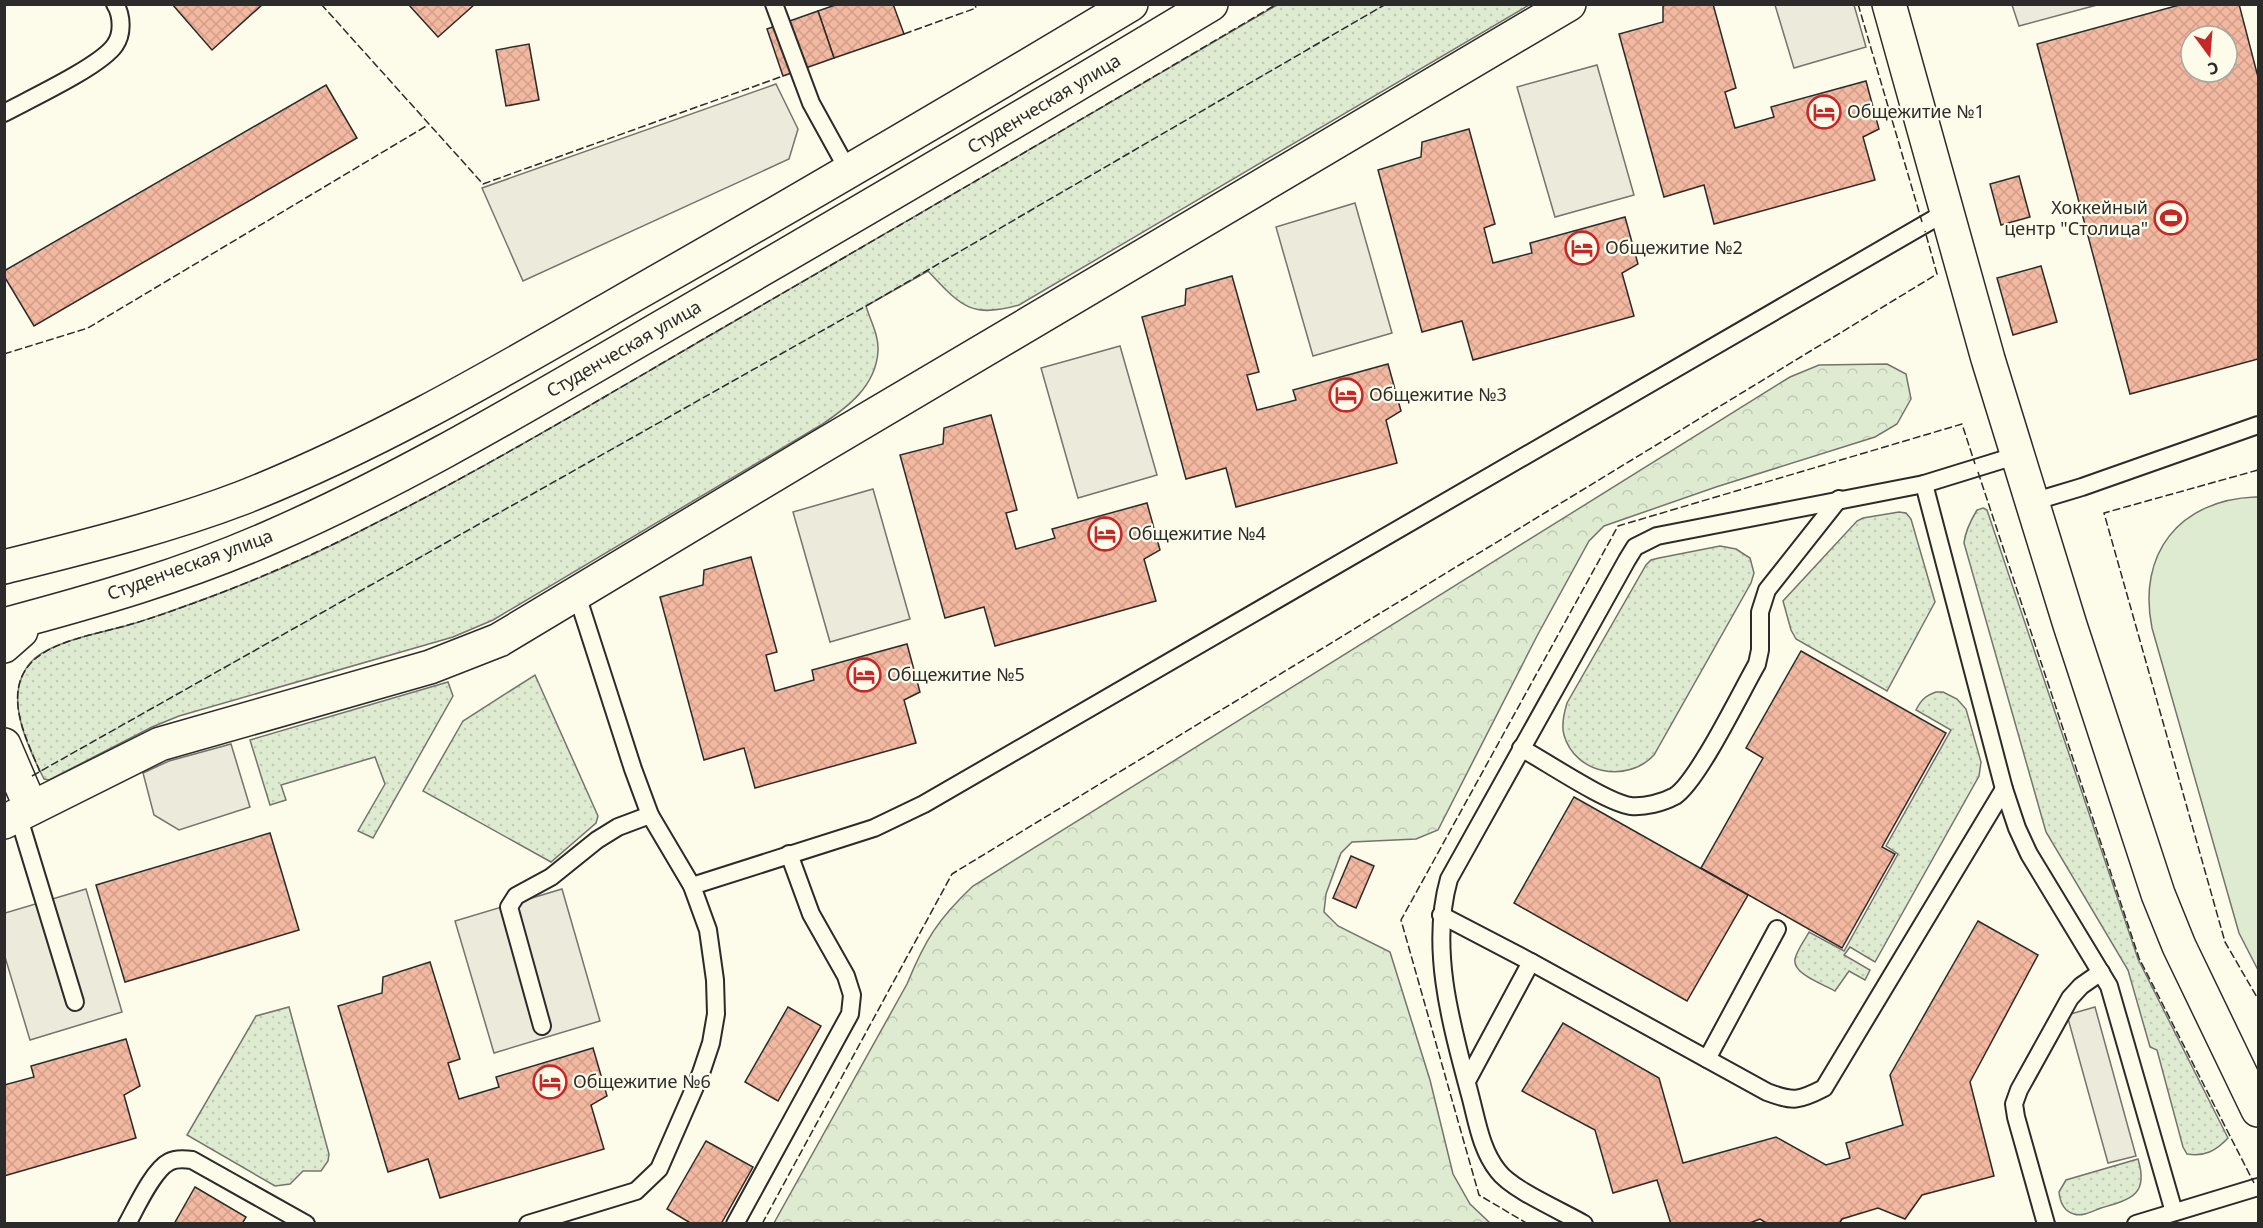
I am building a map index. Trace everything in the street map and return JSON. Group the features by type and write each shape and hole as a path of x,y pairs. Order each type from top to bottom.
{"street":[{"path":"4,567 107,540 207,510 251,494 344,453 420,416 849,172 1131,4"},
{"name":"Студенческая улица","path":"9,635 49,613 204,564 270,538 434,457 872,207 1211,4"},
{"path":"4,745 18,815 160,744 430,667 499,640 1569,4"},
{"path":"1889,4 1946,212 2032,502 2073,637 2158,894 2179,946 2259,1110"},
{"path":"849,172 872,207"}],"lane":[{"path":"4,113 104,58 117,43 121,27 115,4"},
{"path":"774,4 811,103 849,172"},
{"path":"692,886 874,828 924,804 1946,212"},
{"path":"2032,502 2082,487 2259,425"},
{"path":"1584,1224 1500,1174 1486,1153 1448,1004 1441,915 1449,879 1626,560 1635,547 1657,536 1924,484 2018,455"},
{"path":"1924,484 2004,789 2017,828 2029,854 2101,972 2115,1003 2174,1212"},
{"path":"1521,748 1612,800 1630,806 1655,804 1676,795 1695,774 1757,664 1760,650 1760,612 1767,590 1839,500"},
{"path":"528,1224 636,1191 658,1169 701,1072 711,1043 716,1014 716,980 708,930 692,886 650,815 577,595"},
{"path":"1441,915 1767,1092 1786,1100 1803,1099 1824,1088 2004,789"},
{"path":"18,815 75,1002"},
{"path":"542,1026 509,907 516,896 551,877 597,840 618,827 650,815"},
{"path":"735,1224 850,1014 852,995 846,976 811,914 789,855"},
{"path":"1707,1059 1777,929"},
{"path":"1467,1080 1531,962"},
{"path":"2046,1224 2014,1104 2019,1090 2070,998 2081,986 2101,972"},
{"path":"127,1224 158,1172 168,1162 179,1159 192,1160 306,1224"},
{"path":"2136,1224 2259,1187"}],"green space":[{"path":"1277,5 1529,5 1019,305 989,310 967,306 949,293 928,271 866,306 877,339 876,363 866,385 841,411 493,620 453,637 179,716 152,727 49,780 44,779 24,734 18,701 19,685 25,671 35,658 44,652 55,646 129,625 235,588 327,547 416,502 588,407"},
{"path":"1887,364 1906,374 1911,399 1897,424 1875,437 1716,487 1604,526 1589,541 1537,636 1438,830 1416,839 1352,842 1341,853 1326,894 1324,912 1338,926 1390,952 1430,1080 1453,1174 1470,1204 1490,1223 774,1223 907,984 927,942 950,909 973,886 1790,377 1819,365"},
{"path":"2258,497 2258,970 2239,933 2152,628 2149,601 2151,577 2158,555 2169,536 2185,520 2205,508 2228,500"},
{"path":"1983,508 1987,510 2138,959 2228,1138 2209,1152 2199,1155 2187,1154 2183,1147 2157,1050 2150,1047 2128,970 2046,832 1964,543 1967,530 1977,510"},
{"path":"1899,512 1906,513 1911,519 1935,602 1887,691 1796,639 1791,630 1783,601 1857,521"},
{"path":"1720,546 1736,549 1750,558 1754,573 1751,583 1654,755 1643,764 1630,770 1603,771 1590,766 1579,759 1570,748 1564,735 1563,723 1567,703 1646,565 1651,560"},
{"path":"535,675 598,816 596,823 551,862 423,791 463,721"},
{"path":"448,682 453,696 373,838 358,831 385,784 375,757 281,785 286,800 270,805 250,740"},
{"path":"1936,692 1943,692 1957,699 1966,709 1981,762 1979,776 1875,962 1850,947 1844,955 1870,970 1865,980 1849,971 1835,991 1804,974 1795,964 1796,956 1809,932 1844,951 1898,854 1886,846 1951,730 1916,710 1924,699"},
{"path":"289,1007 329,1154 328,1161 321,1171 303,1171 290,1184 275,1186 187,1135 256,1016"},
{"path":"2138,1159 2141,1181 2135,1194 2129,1198 2080,1215 2070,1213 2063,1206 2059,1192 2066,1180"}],"shaded area":[{"path":"2012,4 2097,5 2019,26"},
{"path":"1775,5 1854,5 1866,47 1794,68"},
{"path":"1597,65 1634,195 1555,217 1517,87"},
{"path":"776,84 798,129 789,159 523,281 482,188"},
{"path":"1355,203 1392,333 1313,356 1276,227"},
{"path":"1120,346 1157,475 1078,498 1041,368"},
{"path":"873,489 910,619 830,642 793,512"},
{"path":"231,744 250,807 179,830 154,815 143,773 169,761"},
{"path":"86,889 122,1012 30,1040 5,957 5,913"},
{"path":"562,889 600,1021 494,1053 455,921"},
{"path":"2095,1007 2136,1156 2108,1163 2067,1015"}],"building":[{"path":"172,4 263,4 212,50"},
{"path":"408,4 475,4 438,37"},
{"path":"838,4 893,4 904,34 834,58 818,11"},
{"name":"Общежитие №1","path":"1713,4 1736,88 1725,92 1735,128 1774,117 1771,107 1866,81 1879,129 1863,137 1875,180 1714,224 1704,185 1664,197 1619,34 1663,22 1663,6"},
{"name":"Хоккейный центр \"Столица\"","path":"2183,4 2239,4 2258,77 2258,359 2130,394 2037,44"},
{"path":"818,11 834,58 783,76 767,29"},
{"path":"529,44 539,100 506,106 496,50"},
{"path":"326,85 357,138 34,326 4,276 4,271"},
{"name":"Общежитие №2","path":"1469,129 1495,224 1484,228 1493,263 1532,253 1530,243 1625,217 1638,264 1622,273 1634,316 1473,360 1462,321 1422,332 1378,170 1421,157 1422,142"},
{"path":"2019,176 2030,217 2001,225 1990,184"},
{"path":"2041,266 2057,322 2013,335 1997,278"},
{"name":"Общежитие №3","path":"1232,276 1259,372 1247,375 1257,410 1296,400 1293,390 1388,364 1401,411 1386,420 1397,463 1236,507 1226,468 1186,479 1142,317 1185,305 1186,289"},
{"name":"Общежитие №4","path":"991,415 1017,510 1006,513 1016,549 1055,538 1052,529 1147,503 1160,550 1144,559 1156,601 995,646 984,607 945,618 900,455 943,444 944,428"},
{"name":"Общежитие №5","path":"751,557 777,652 766,655 775,691 814,680 812,670 907,644 920,692 904,700 916,743 755,788 744,748 704,760 660,597 703,585 704,570"},
{"path":"1801,651 1946,733 1882,847 1895,854 1842,948 1701,868 1763,758 1746,748"},
{"path":"1574,797 1748,895 1687,1001 1514,903"},
{"path":"270,833 299,930 125,982 96,885"},
{"path":"1351,856 1374,866 1356,908 1333,898"},
{"path":"1978,921 2038,955 1970,1082 1994,1176 1922,1195 1905,1219 1878,1208 1842,1219 1839,1224 1768,1224 1760,1219 1747,1224 1671,1224 1657,1180 1613,1193 1595,1130 1522,1091 1563,1023 1659,1078 1683,1163 1776,1137 1826,1165 1850,1158 1846,1143 1903,1125 1890,1075"},
{"name":"Общежитие №6","path":"430,962 460,1059 448,1063 459,1099 499,1087 496,1077 593,1048 607,1096 591,1105 604,1149 440,1198 428,1159 388,1172 338,1006 382,993 383,977"},
{"path":"788,1007 821,1026 778,1101 745,1082"},
{"path":"126,1039 140,1086 124,1095 136,1138 4,1176 4,1085 34,1077 31,1066"},
{"path":"706,1141 753,1167 721,1224 692,1224 667,1209"},
{"path":"195,1187 246,1217 242,1224 174,1224"}],"fence":[{"path":"321,4 483,184 783,76"},
{"path":"904,34 976,8 975,4"},
{"path":"40,772 23,729 18,699 19,685 25,671 44,652 67,642 153,618 239,586 327,547 414,504 585,408 1277,4"},
{"path":"32,776 866,306 1386,4"},
{"path":"1858,4 1922,222"},
{"path":"4,354 88,328 428,125"},
{"path":"762,1224 952,874 1937,274 1925,231"},
{"path":"1528,1224 1479,1195 1401,920 1618,526 1962,424 1975,464"},
{"path":"2258,470 2104,513 2225,942 2258,999"},
{"path":"1978,472 2139,958 2254,1183"}],"place":[{"name":"Общежитие №1","path":"1824,112"},
{"name":"Хоккейный центр \"Столица\"","path":"2171,218"},
{"name":"Общежитие №2","path":"1582,248"},
{"name":"Общежитие №3","path":"1346,395"},
{"name":"Общежитие №4","path":"1105,534"},
{"name":"Общежитие №5","path":"864,675"},
{"name":"Общежитие №6","path":"550,1082"}]}
